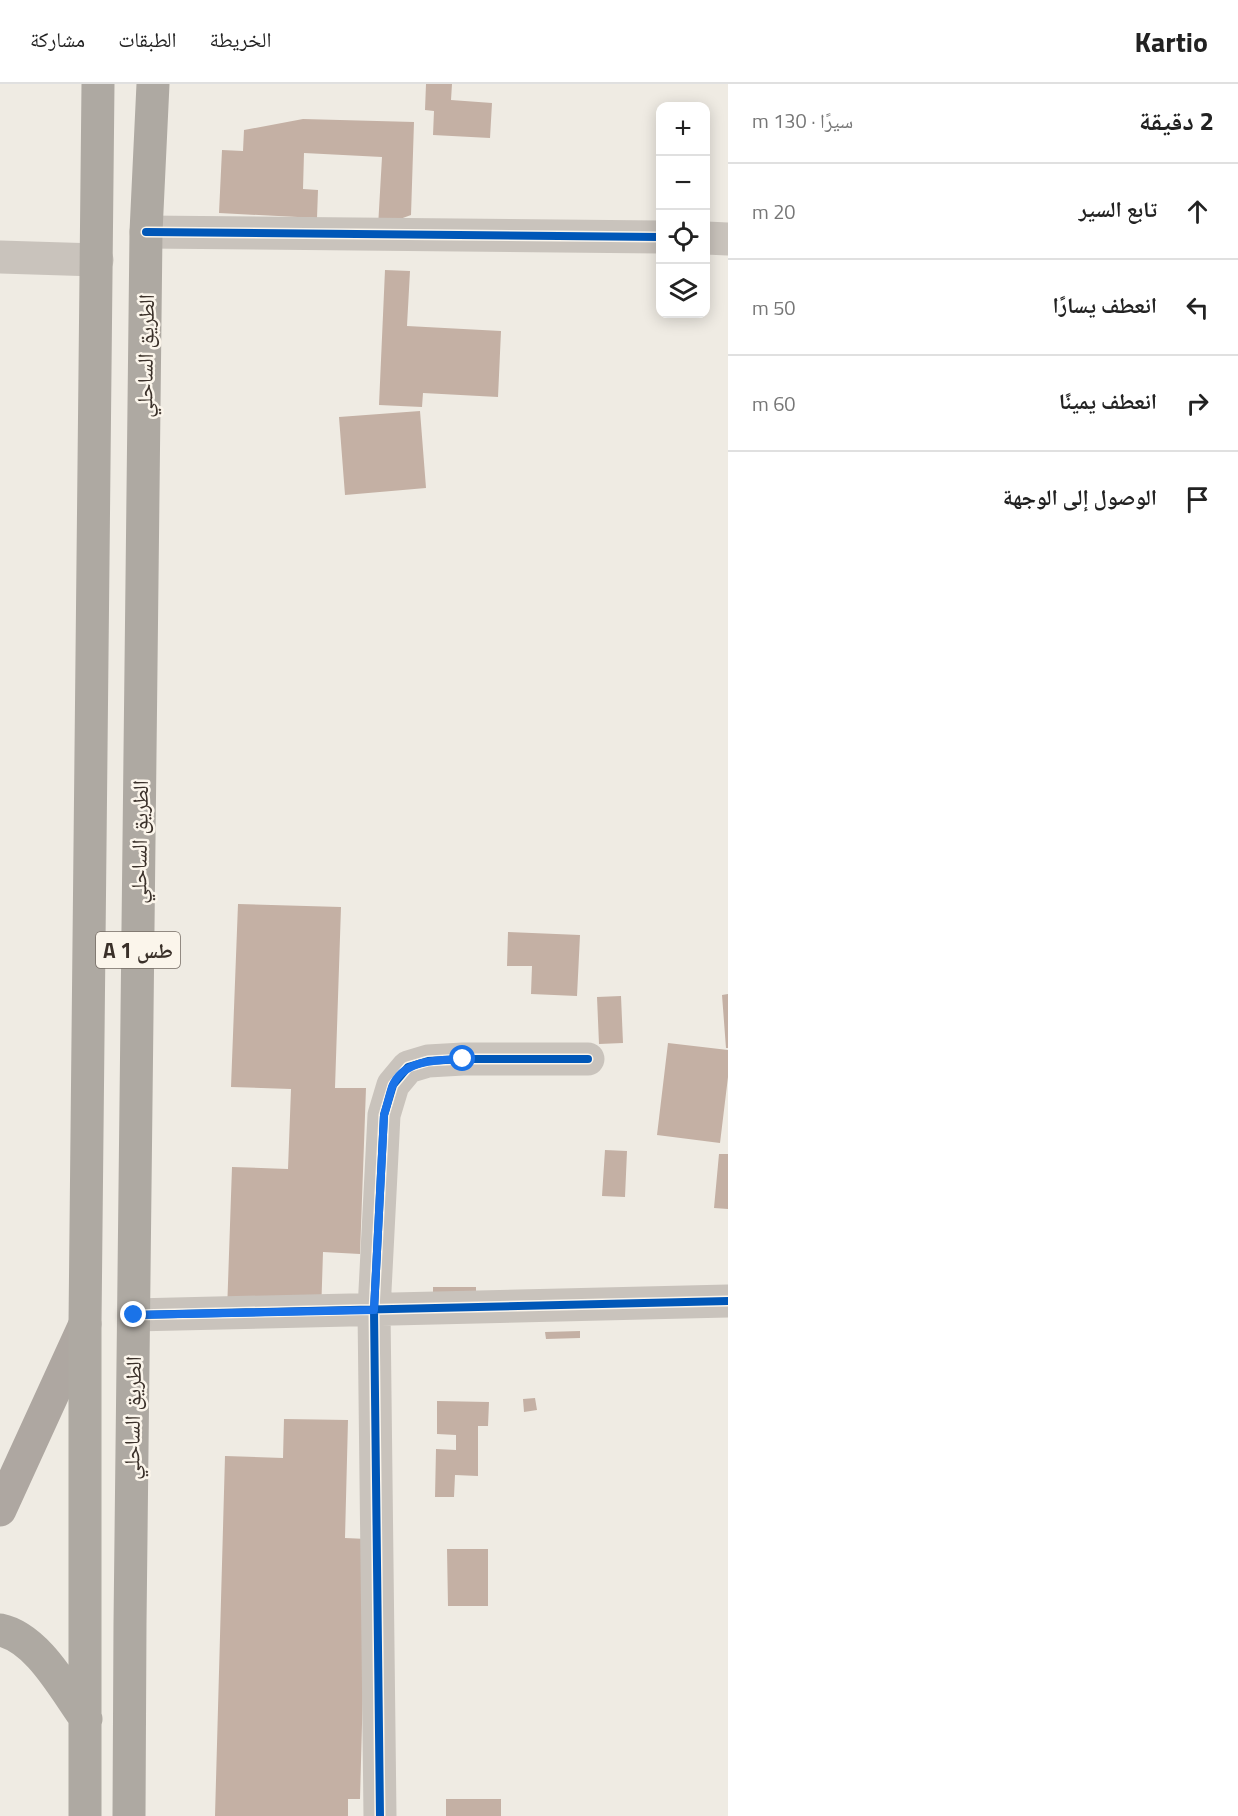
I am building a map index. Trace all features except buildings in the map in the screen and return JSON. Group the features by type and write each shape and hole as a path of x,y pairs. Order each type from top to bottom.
{"highway":[{"name":"الطريق الساحلي","path":"84,1816 86,1719 85,1324 98,84"},
{"name":"الطريق الساحلي","path":"129,1816 146,232 153,84"},
{"path":"0,1630 10,1632 27,1642 86,1719"}],"main road":[{"path":"0,1510 85,1324"}],"street":[{"path":"146,232 656,237"},
{"path":"710,238 728,239"},
{"path":"0,257 97,260"},
{"path":"380,1816 374,1310 384,1115 393,1084 408,1068 428,1061 588,1059"},
{"path":"134,1315 728,1301"}],"cycle path":[{"path":"146,232 656,237"},
{"path":"380,1816 374,1310 384,1115 393,1085 408,1067 428,1061 588,1059"},
{"path":"134,1315 728,1301"}],"route":[{"path":"134,1315 374,1310 384,1115 393,1084 408,1068 428,1061 463,1059"}]}
